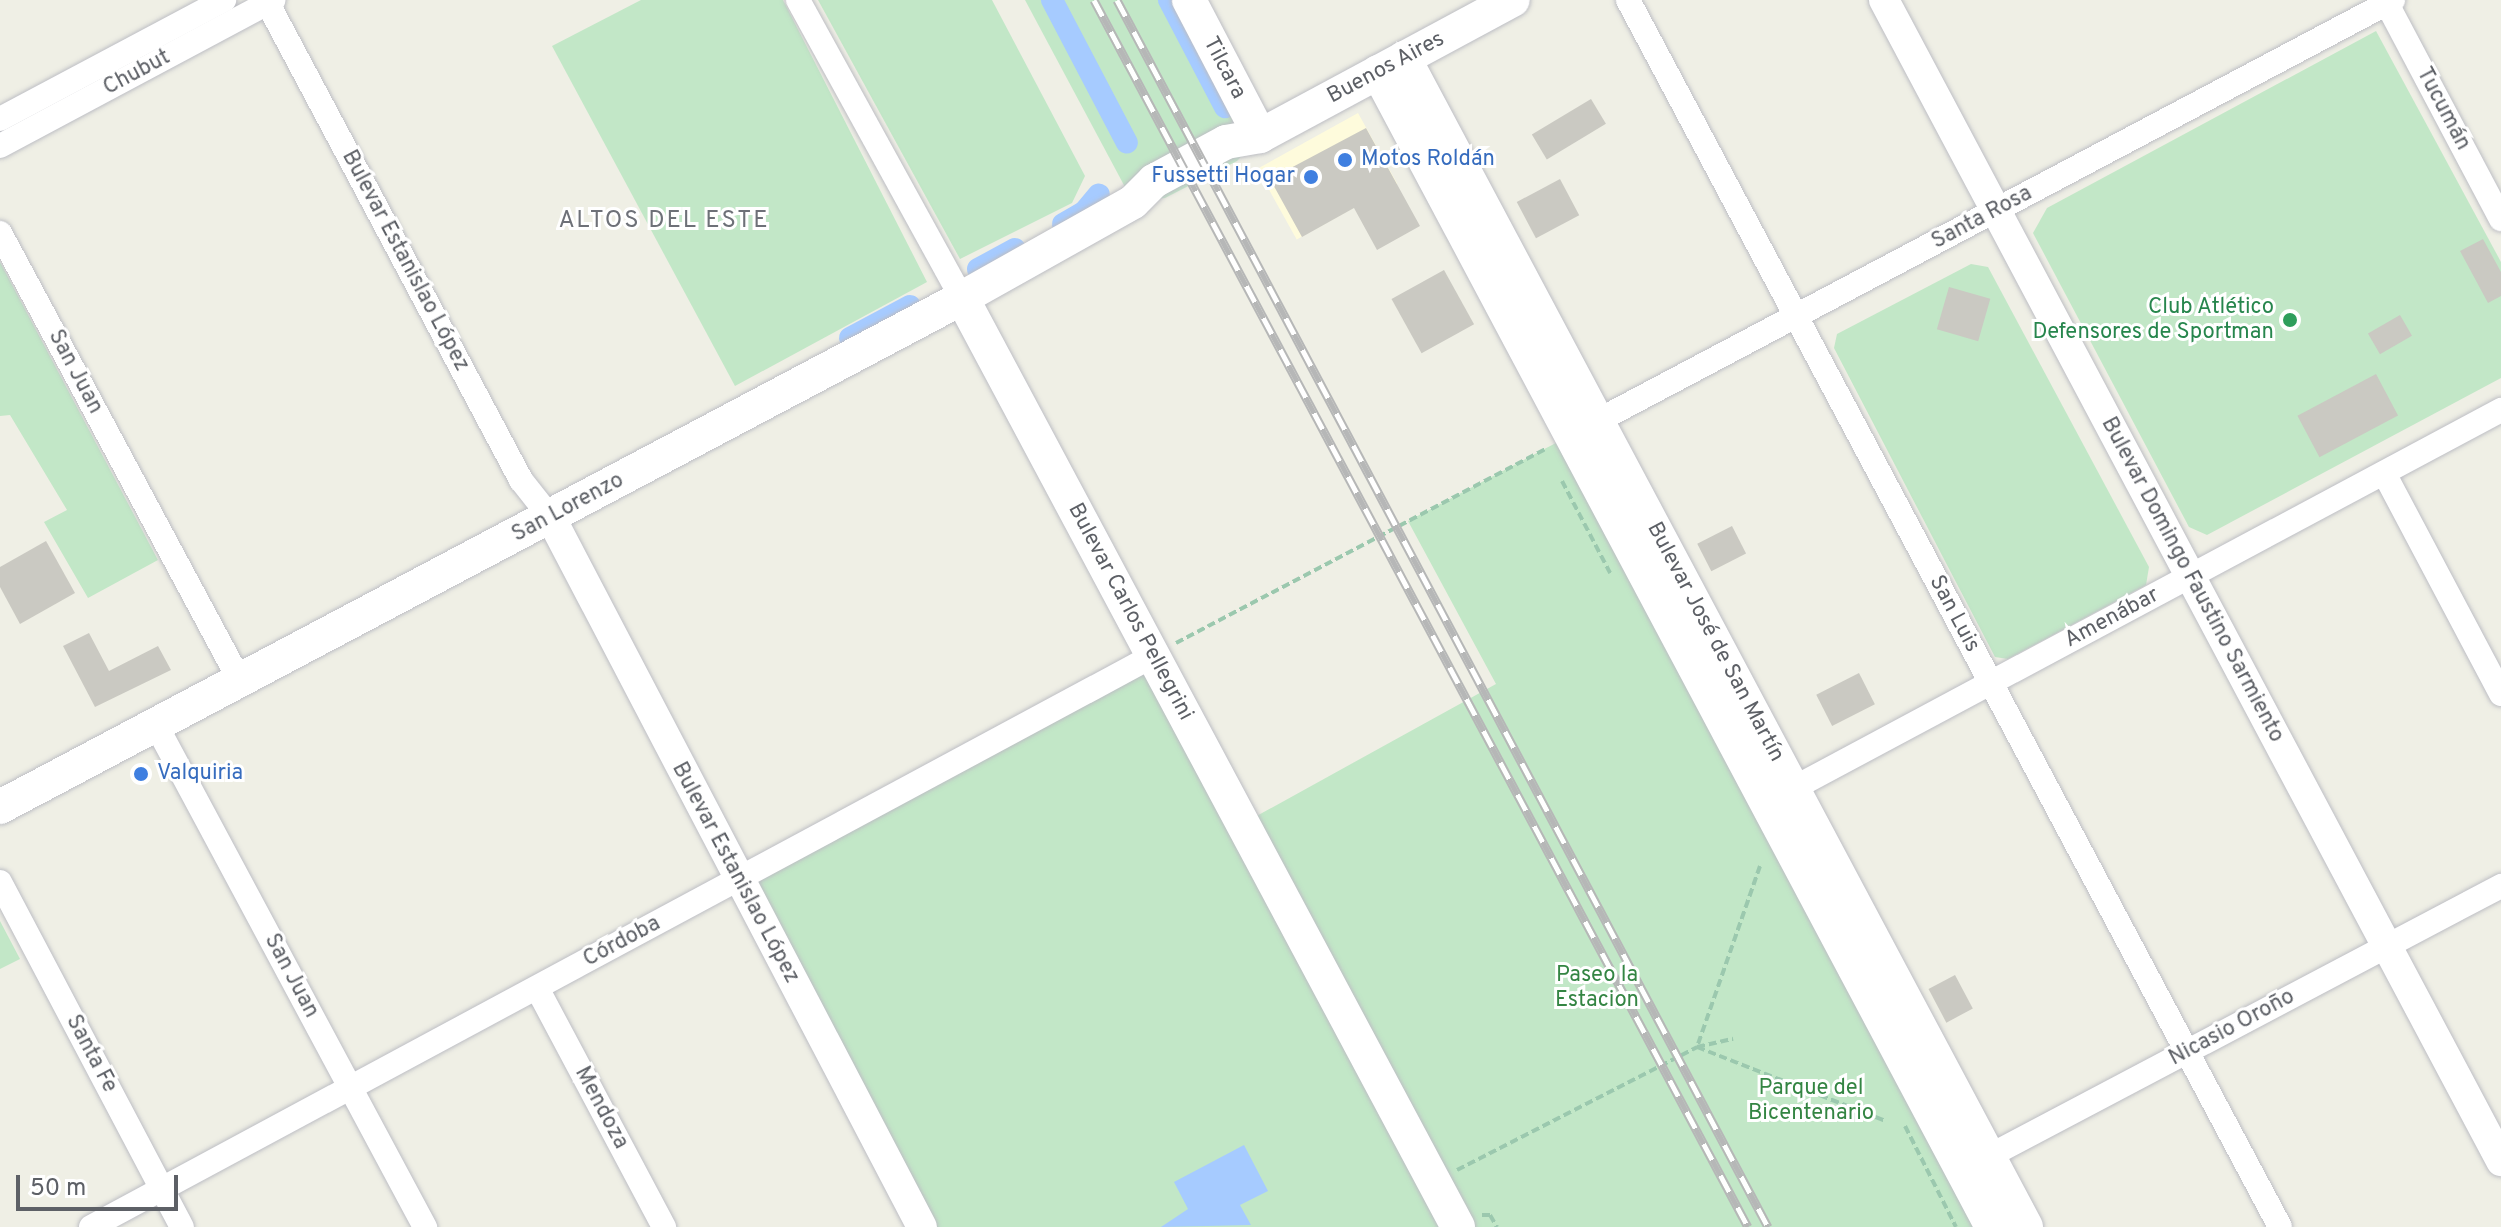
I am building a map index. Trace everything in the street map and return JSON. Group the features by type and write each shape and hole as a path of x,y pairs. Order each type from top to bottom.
{"main road":[{"name":"Tilcara","path":"1189,0 1260,136"},
{"name":"Buenos Aires","path":"1188,175 1237,161 1260,136 1513,0"},
{"name":"Bulevar José de San Martín","path":"1391,65 1976,1164 2026,1227"},
{"name":"San Lorenzo","path":"0,807 551,518 962,298 1133,202 1165,198 1188,175"},
{"name":"Bulevar Carlos Pellegrini","path":"962,298 1458,1227"},
{"name":"Bulevar José de San Martín","path":"1976,1164 1992,1227"}],"street":[{"name":"Chubut","path":"0,119 224,0"},
{"name":"Bulevar Carlos Pellegrini","path":"798,0 962,298"},
{"name":"San Luis","path":"1628,0 2280,1227"},
{"name":"Bulevar Domingo Faustino Sarmiento","path":"1884,0 2501,1161"},
{"name":"Chubut","path":"0,146 273,1"},
{"name":"Bulevar Estanislao López","path":"273,1 534,475 551,518 737,880 922,1227"},
{"name":"Santa Rosa","path":"1584,428 2388,1"},
{"name":"Tucumán","path":"2388,1 2501,219"},
{"name":"San Juan","path":"0,233 240,681"},
{"name":"Amenábar","path":"1779,795 2501,410"},
{"path":"2384,473 2501,694"},
{"name":"Córdoba","path":"91,1227 1153,656"},
{"name":"San Juan","path":"156,725 425,1227"},
{"name":"Santa Fe","path":"0,882 182,1227"},
{"name":"Nicasio Oroño","path":"1976,1164 2501,886"},
{"name":"Mendoza","path":"537,988 664,1227"}],"path":[{"path":"1153,656 1584,428"},
{"path":"1697,1047 1760,866"},
{"path":"1434,1182 1697,1047 1733,1039"},
{"path":"1697,1047 1886,1121"},
{"path":"1908,1136 1956,1227"}],"shaded area":[{"path":"1358,113 1397,184 1297,240 1257,169"}],"green space":[{"path":"641,0 783,0 927,282 735,386 552,46"},
{"path":"818,0 992,0 1085,176 1072,203 960,259"},
{"path":"1025,0 1189,0 1260,136 1237,161 1165,198 1133,202"},
{"name":"Club Atlético Defensores de Sportman","path":"2376,31 2501,262 2501,378 2207,535 2189,527 2033,233 2047,208"},
{"path":"0,262 158,560 88,598 44,522 67,510 10,415 0,416"},
{"path":"1971,264 1988,267 2149,567 2146,585 2008,659 1995,657 1834,348 1837,334"},
{"path":"1571,435 1992,1227 922,1227 737,880 1153,656 1244,823 1496,684 1408,521"},
{"path":"0,921 20,959 0,969"}],"water":[{"path":"1244,1145 1268,1191 1240,1205 1251,1225 1161,1227 1188,1209 1174,1182"}],"building":[{"path":"1591,99 1606,124 1547,159 1532,135"},
{"path":"1366,128 1420,226 1377,250 1354,208 1302,237 1270,179"},
{"path":"1560,179 1579,215 1536,238 1517,202"},
{"path":"2483,239 2501,272 2501,296 2488,303 2460,251"},
{"path":"1444,270 1474,324 1422,353 1392,299"},
{"path":"1949,287 1990,299 1978,341 1937,329"},
{"path":"2400,315 2412,336 2380,354 2368,334"},
{"path":"2376,374 2398,415 2319,457 2297,416"},
{"path":"1732,526 1746,554 1711,571 1697,544"},
{"path":"46,541 75,593 20,624 0,587 0,567"},
{"path":"89,633 109,671 158,646 171,670 95,707 63,646"},
{"path":"1859,673 1875,704 1832,726 1816,695"},
{"path":"1955,975 1973,1009 1946,1023 1929,989"}],"waterway":[{"path":"1052,0 1127,143"},
{"path":"1169,0 1225,107"},
{"path":"1063,224 1084,212 1099,194"},
{"path":"978,269 1015,249"},
{"path":"850,338 910,306"}],"railway":[{"path":"1094,0 1748,1227"},
{"path":"1117,0 1768,1227"}],"place":[{"name":"Motos Roldán","path":"1345,160"},
{"name":"Fussetti Hogar","path":"1311,177"},
{"name":"Club Atlético Defensores de Sportman","path":"2290,320"},
{"name":"Valquiria","path":"141,774"}],"district":[{"name":"ALTOS DEL ESTE","path":"664,222"}],"park label":[{"name":"Paseo la Estacion","path":"1597,988"},
{"name":"Parque del Bicentenario","path":"1811,1100"}]}
